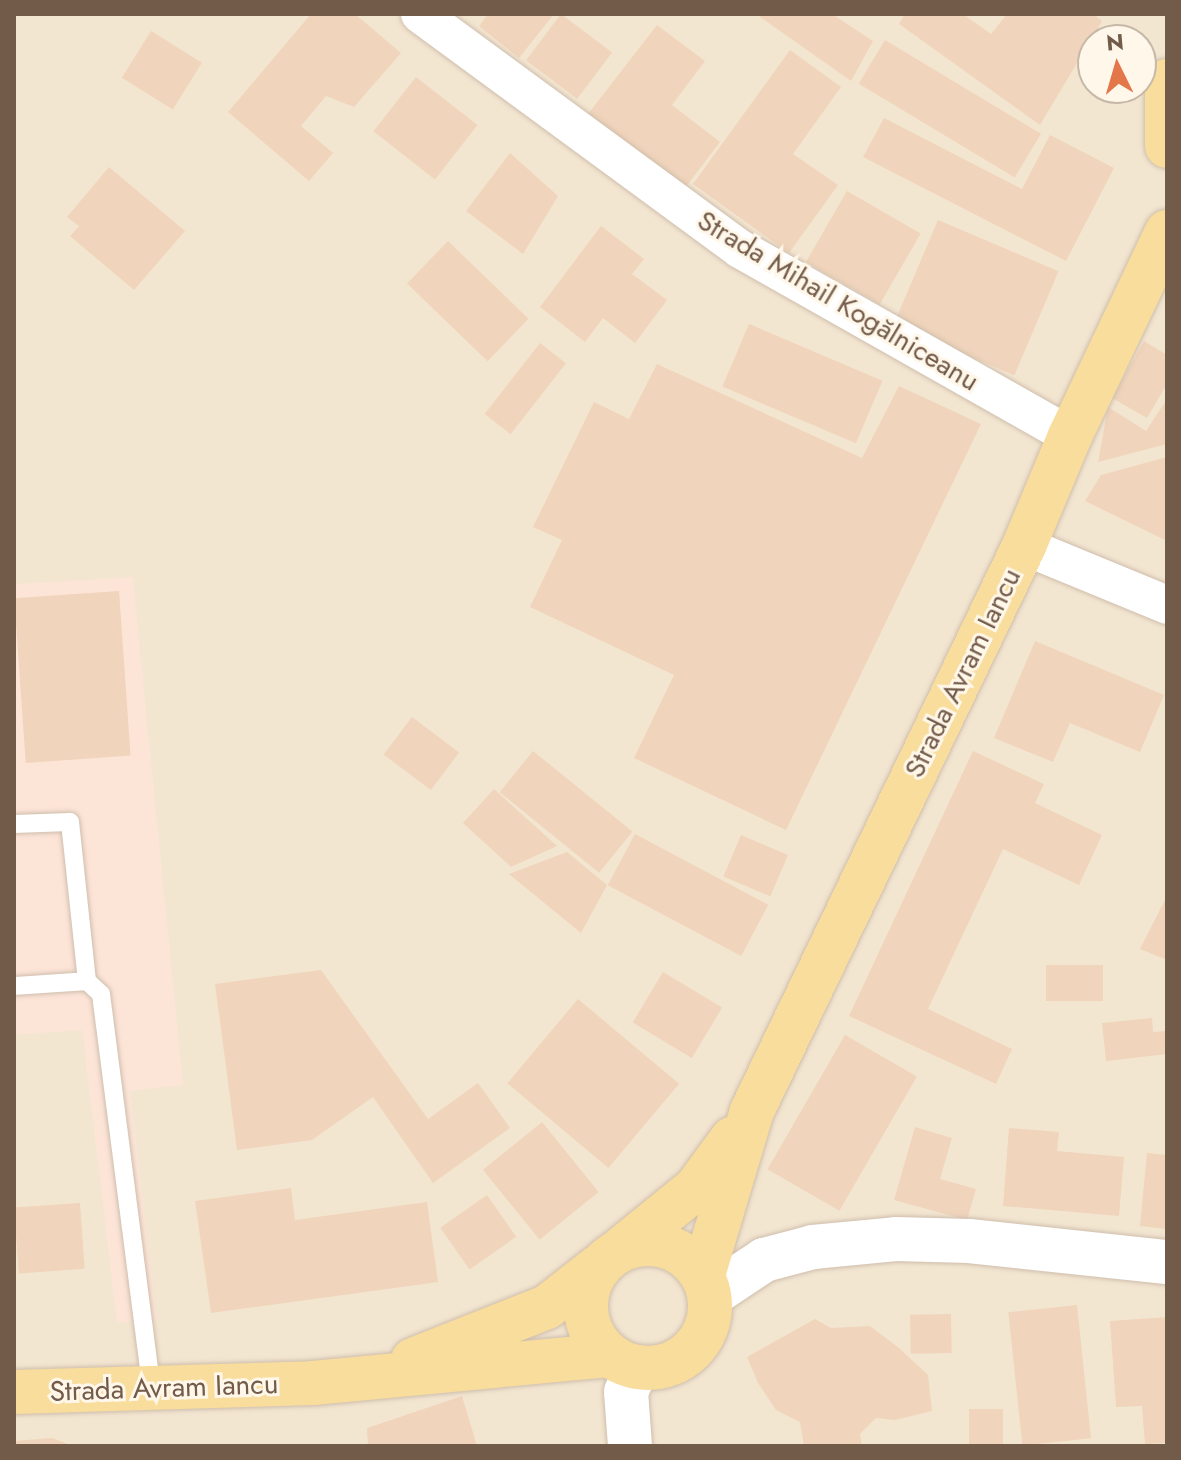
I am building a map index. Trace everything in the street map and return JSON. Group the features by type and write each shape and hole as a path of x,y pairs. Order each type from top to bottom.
{"main road":[{"path":"1167,81 1167,146"},
{"name":"Strada Avram Iancu","path":"313,1383 425,1357 547,1307 696,1188 752,1111 1024,546 1070,436 1167,232"},
{"name":"Strada Avram Iancu","path":"707,1285 752,1111"},
{"path":"707,1285 764,1260 813,1247 896,1239 969,1241 1167,1262"},
{"path":"653,1243 681,1252 707,1285 705,1333 690,1352 658,1367 623,1361 589,1326 586,1296 610,1258 653,1243"},
{"name":"Strada Avram Iancu","path":"14,1392 313,1383 623,1361"},
{"path":"623,1361 630,1446"}],"street":[{"name":"Strada Mihail Kogălniceanu","path":"420,14 740,249 1070,436"},
{"path":"1024,546 1167,605"}],"lane":[{"path":"14,824 70,822 87,981 101,994 152,1390"},
{"path":"14,986 87,981"}],"shaded area":[{"path":"14,14 1167,14 1167,1446 14,1446"},
{"path":"133,577 183,1085 130,1091 157,1320 117,1323 82,1030 14,1035 14,584"}],"building":[{"path":"311,14 355,14 401,53 354,107 326,96 301,126 333,153 309,181 228,112"},
{"path":"488,14 554,14 519,58 479,26"},
{"path":"561,14 612,53 577,99 526,60"},
{"path":"756,14 832,14 873,41 851,81"},
{"path":"905,14 963,14 991,34 1007,14 1093,14 1102,21 1100,24 1077,24 1077,63 1040,125 899,24"},
{"path":"657,25 705,61 672,105 720,142 685,188 588,114"},
{"path":"151,31 202,63 173,109 122,78"},
{"path":"885,40 1041,134 1015,177 859,84"},
{"path":"790,50 841,87 793,154 838,185 789,253 693,184"},
{"path":"416,77 477,125 435,179 374,131"},
{"path":"884,118 1022,189 1050,135 1114,168 1066,261 863,157"},
{"path":"510,153 558,196 523,254 466,211"},
{"path":"109,167 185,231 134,290 70,236 79,226 67,217"},
{"path":"847,191 921,233 880,305 806,262"},
{"path":"938,220 1059,271 1014,375 894,324"},
{"path":"601,226 644,259 632,274 667,300 635,343 603,318 585,342 540,307"},
{"path":"448,241 529,319 488,361 407,283"},
{"path":"749,324 882,381 856,443 722,387"},
{"path":"1144,341 1167,355 1167,384 1147,418 1112,398"},
{"path":"540,343 566,363 511,434 485,414"},
{"path":"657,364 862,458 899,386 981,424 786,830 634,758 674,675 530,607 562,540 533,527 594,402 629,419"},
{"path":"1167,399 1167,444 1098,462 1108,407 1146,431"},
{"path":"1167,457 1167,541 1085,501 1101,475"},
{"path":"119,591 131,756 26,763 14,598"},
{"path":"1035,641 1164,695 1140,752 1070,723 1053,762 994,738"},
{"path":"412,717 459,753 431,790 384,755"},
{"path":"533,751 632,832 599,873 500,792"},
{"path":"973,751 1044,784 1035,803 1102,835 1079,885 1003,849 928,1009 1012,1049 996,1084 849,1016"},
{"path":"494,789 557,846 511,867 463,823"},
{"path":"635,834 768,905 741,956 608,885"},
{"path":"741,835 788,855 770,896 723,876"},
{"path":"567,852 607,885 581,933 509,874"},
{"path":"1167,896 1167,960 1140,949"},
{"path":"1046,965 1103,965 1103,1001 1046,1001"},
{"path":"321,970 428,1119 478,1083 510,1128 433,1183 373,1097 312,1140 237,1150 215,984"},
{"path":"663,972 722,1008 692,1058 633,1023"},
{"path":"578,999 679,1084 608,1168 507,1083"},
{"path":"1152,1018 1153,1032 1167,1031 1167,1054 1106,1061 1102,1023"},
{"path":"845,1035 917,1076 839,1211 768,1169"},
{"path":"542,1122 599,1192 540,1240 483,1170"},
{"path":"915,1127 952,1138 940,1179 976,1189 967,1220 894,1200"},
{"path":"1009,1128 1059,1132 1057,1151 1124,1157 1119,1216 1003,1206"},
{"path":"1147,1153 1167,1155 1167,1229 1140,1226"},
{"path":"291,1188 295,1220 427,1202 438,1282 211,1313 195,1201"},
{"path":"487,1195 516,1237 470,1269 440,1228"},
{"path":"80,1203 85,1269 19,1273 14,1208"},
{"path":"1077,1305 1091,1438 1022,1445 1008,1312"},
{"path":"951,1314 952,1353 911,1354 910,1315"},
{"path":"1167,1317 1167,1443 1145,1444 1142,1406 1116,1407 1110,1321"},
{"path":"815,1319 831,1328 870,1326 899,1348 928,1375 932,1411 895,1420 876,1418 860,1434 862,1446 804,1446 800,1422 776,1410 758,1383 747,1357"},
{"path":"462,1396 477,1446 368,1446 367,1428"},
{"path":"969,1409 1003,1409 1003,1446 969,1446"},
{"path":"52,1438 73,1446 14,1446 14,1441"}]}
